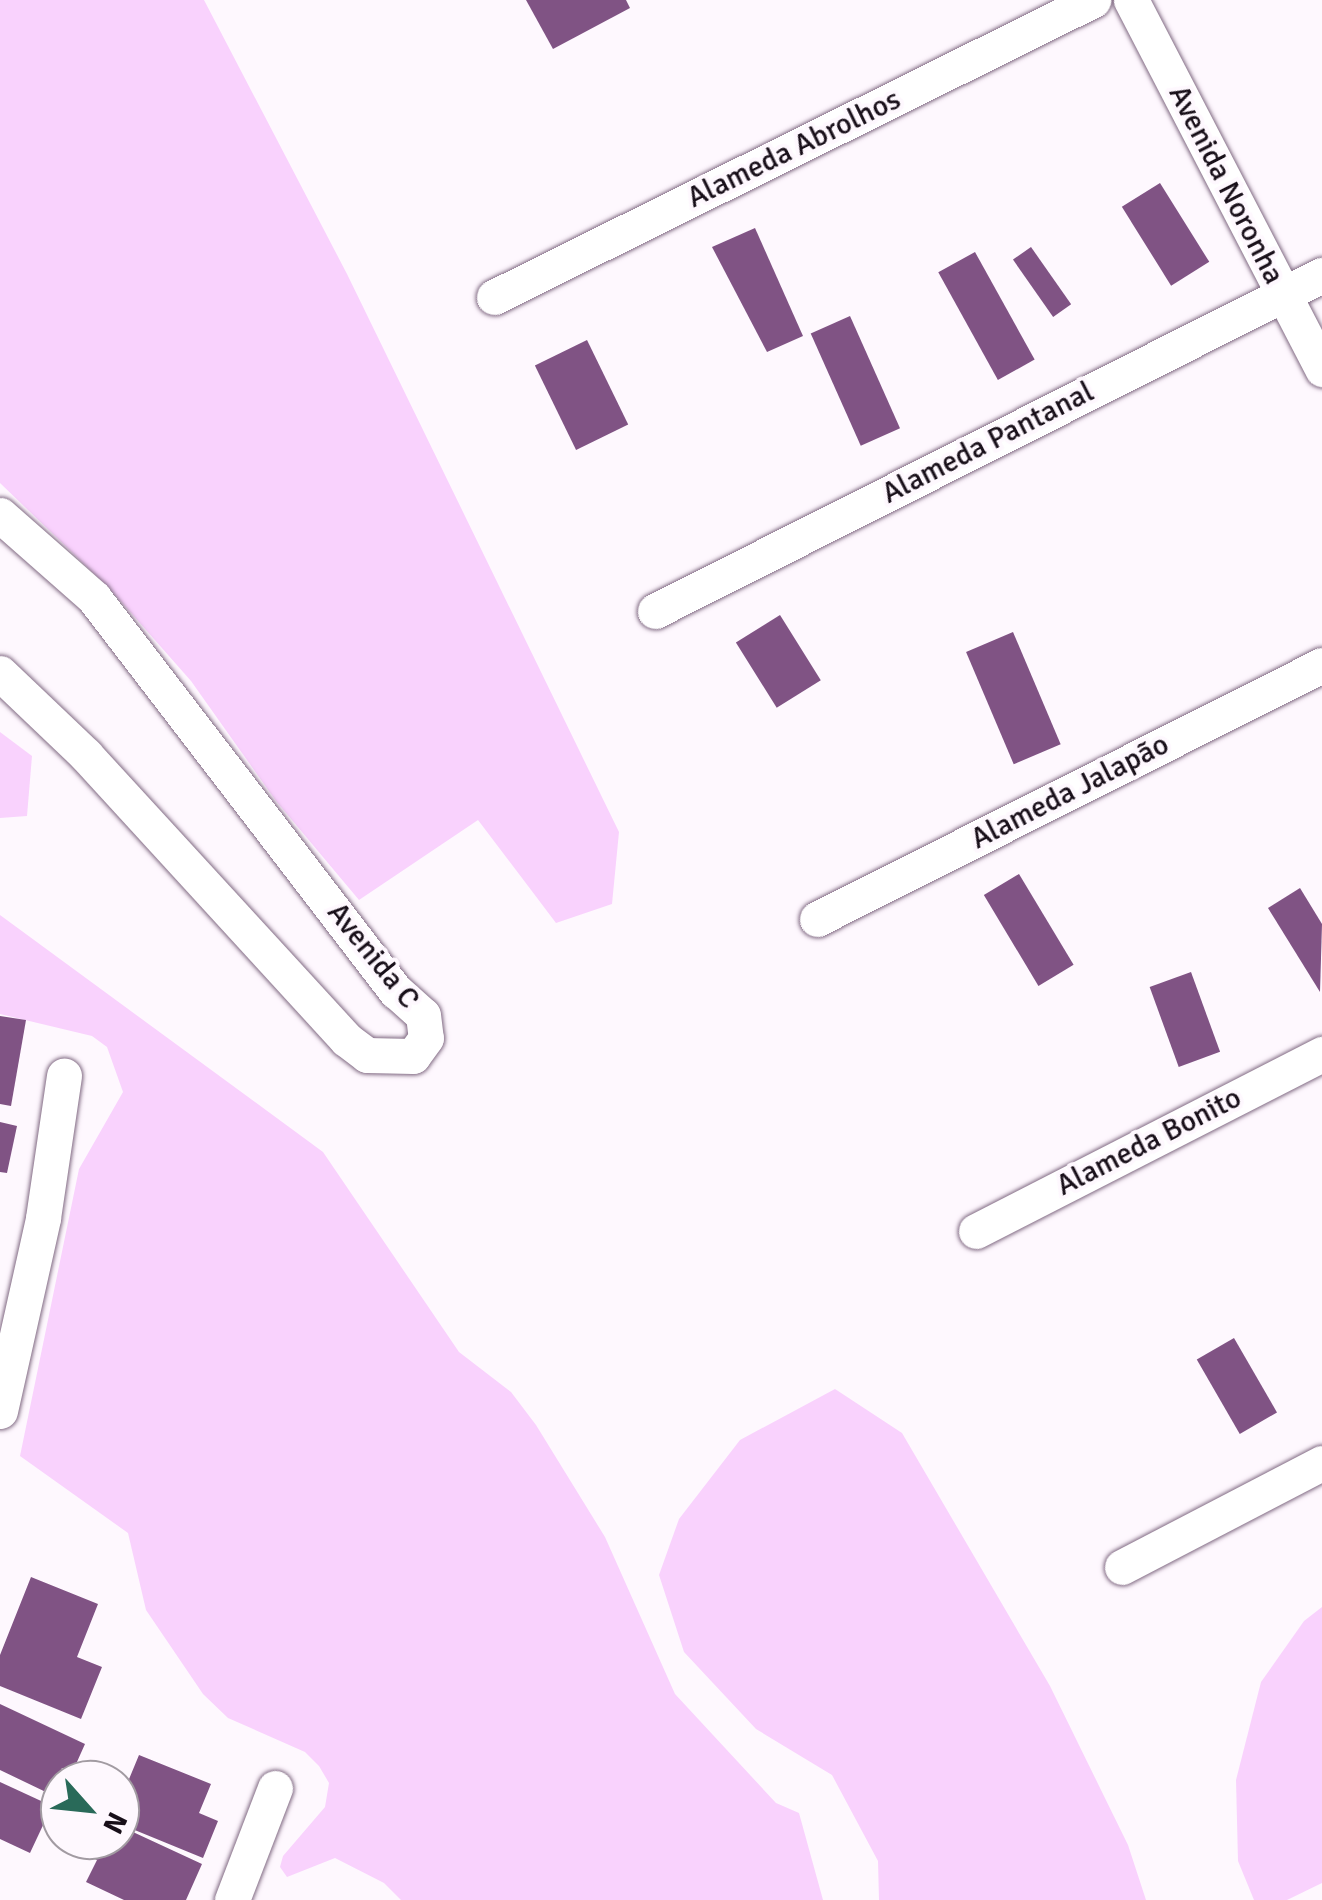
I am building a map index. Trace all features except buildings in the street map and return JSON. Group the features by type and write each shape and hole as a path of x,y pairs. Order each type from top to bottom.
{"street":[{"name":"Alameda Abrolhos","path":"494,298 1093,0"},
{"name":"Avenida Noronha","path":"1131,0 1322,369"},
{"name":"Alameda Pantanal","path":"655,611 1322,275"},
{"name":"Avenida C","path":"0,515 94,598 396,991 422,1015 426,1038 413,1056 367,1055 346,1039 86,755 0,673"},
{"name":"Alameda Jalapão","path":"817,918 1322,665"},
{"name":"Alameda Bonito","path":"976,1231 1322,1054"},
{"path":"0,1411 43,1218 64,1076"},
{"path":"1122,1567 1322,1463"},
{"path":"232,1900 275,1788"}],"shaded area":[{"path":"0,0 204,0 347,274 619,832 612,904 556,923 478,820 359,900 276,801 191,681 109,588 0,483"},
{"path":"0,732 32,756 27,816 0,818"},
{"path":"0,915 323,1152 459,1352 511,1392 536,1425 605,1537 675,1694 776,1803 799,1813 823,1900 401,1900 384,1883 335,1858 287,1877 280,1867 283,1856 325,1807 329,1783 319,1766 305,1752 228,1718 203,1694 146,1610 128,1533 20,1456 79,1169 123,1092 107,1047 92,1036 0,1014"},
{"path":"835,1389 902,1433 1050,1686 1128,1845 1146,1900 879,1900 878,1861 832,1775 756,1729 684,1652 659,1575 679,1519 740,1440"},
{"path":"1322,1607 1322,1883 1287,1900 1254,1900 1238,1861 1236,1780 1261,1682 1304,1621"}]}
